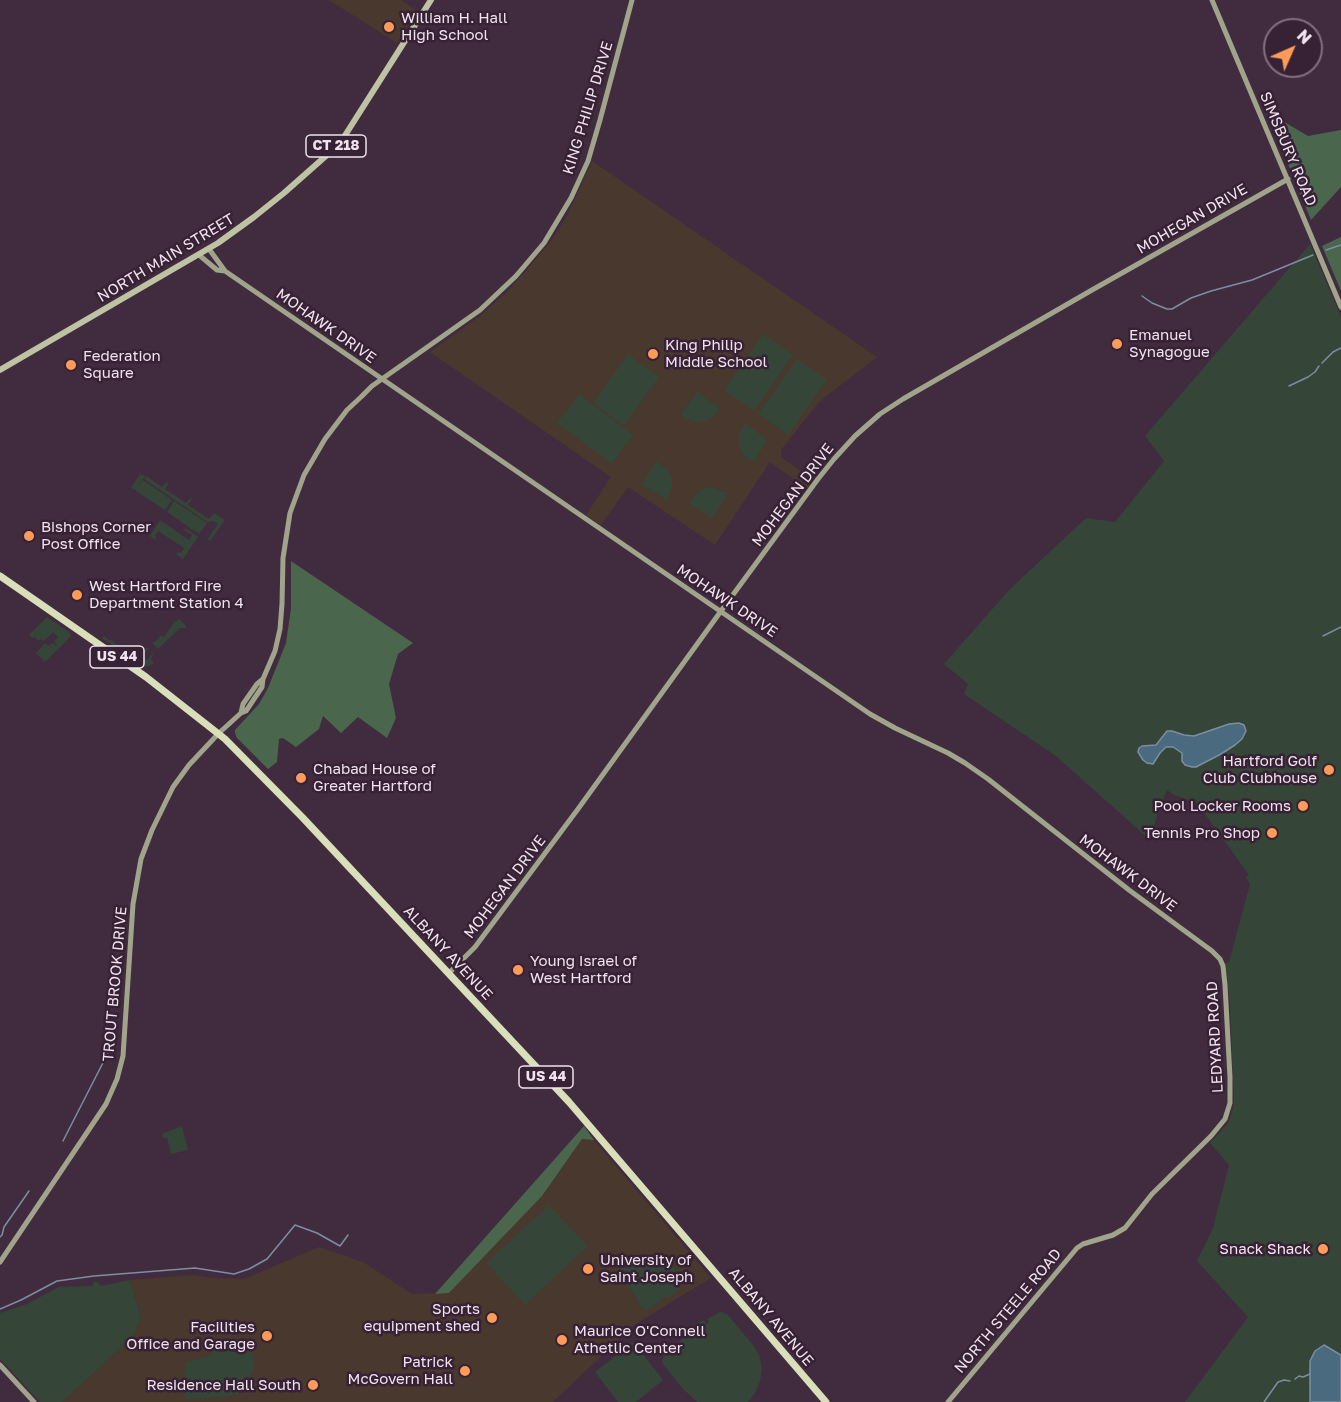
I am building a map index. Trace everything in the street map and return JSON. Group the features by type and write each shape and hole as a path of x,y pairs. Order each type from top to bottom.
{"highway":[{"name":"ALBANY AVENUE","path":"0,576 146,676 219,733 317,832 569,1102 826,1402"}],"main road":[{"name":"NORTH MAIN STREET","path":"0,370 209,249 254,218 284,193 333,149 355,121 432,0"}],"street":[{"name":"KING PHILIP DRIVE","path":"219,733 241,713 243,704 263,679 273,657 280,629 283,558 290,513 304,475 315,454 333,427 372,386 487,304 520,271 549,236 571,198 588,161 632,0"},
{"name":"SIMSBURY ROAD","path":"1212,0 1341,307"},
{"name":"MOHEGAN DRIVE","path":"448,973 475,947 834,459 855,436 880,414 953,369 1288,179"},
{"name":"MOHAWK DRIVE","path":"209,249 225,271 870,714 965,762 1129,890 1212,951"},
{"name":"MOHAWK DRIVE","path":"199,255 218,270 225,271"},
{"name":"TROUT BROOK DRIVE","path":"0,1262 106,1104 117,1078 123,1056 133,904 141,859 172,787 219,733"},
{"name":"LEDYARD ROAD","path":"1125,1228 1152,1194 1219,1128 1228,1110 1230,1077 1224,971 1220,959 1212,951"},
{"name":"NORTH STEELE ROAD","path":"948,1402 1077,1248 1113,1235 1125,1228"},
{"path":"0,1365 34,1402"}],"shaded area":[{"name":"William H. Hall High School","path":"329,0 401,0 417,11 397,43"},
{"name":"King Philip Middle School","path":"592,161 877,357 819,402 781,450 782,458 816,481 810,491 770,462 715,545 628,487 601,525 586,515 611,477 430,352 481,315 508,291 532,264 567,216"},
{"name":"University of Saint Joseph","path":"582,1139 594,1140 711,1278 634,1325 553,1402 62,1402 133,1337 141,1318 130,1280 193,1275 244,1279 319,1247 363,1262 412,1294 449,1293 542,1196"}],"green space":[{"path":"1269,117 1281,120 1308,136 1341,130 1341,187 1311,220"},
{"path":"1341,237 1341,291 1322,246"},
{"path":"1310,244 1341,317 1341,1402 1185,1402 1248,1317 1197,1261 1213,1228 1229,1165 1210,1143 1228,1123 1234,1102 1230,1005 1225,963 1229,962 1250,884 1246,877 1249,875 1197,803 1174,795 1167,790 1150,840 1056,756 964,694 968,684 944,664 1010,589 1086,518 1115,522 1164,461 1145,436"},
{"path":"763,334 793,355 754,411 724,390"},
{"path":"628,354 659,377 624,426 593,403"},
{"path":"797,359 827,380 788,435 758,414"},
{"path":"697,392 720,408 712,418 702,422 692,421 680,415"},
{"path":"579,394 633,435 612,464 557,423"},
{"path":"745,423 768,440 753,463 743,455 739,446 739,435"},
{"path":"656,461 666,468 672,477 672,487 667,500 642,485"},
{"path":"140,474 145,476 136,489 131,488"},
{"path":"146,476 162,487 167,482 169,483 165,489 186,503 191,498 188,505 209,519 214,513 225,520 210,541 207,540 218,524 213,521 207,522 144,479"},
{"path":"143,480 172,500 165,510 136,489"},
{"path":"711,487 728,493 712,518 689,503 697,493"},
{"path":"174,501 207,523 199,534 167,512"},
{"path":"160,520 189,540 192,535 184,530 185,528 198,537 183,559 176,554 181,553 184,548 158,531 155,540 150,536"},
{"path":"291,561 413,643 398,654 389,684 396,718 387,738 358,717 341,733 323,716 319,729 296,747 283,738 279,739 277,762 268,769 237,738 235,730 259,704 286,643 291,608"},
{"path":"47,617 69,632 71,636 45,662 36,653 45,643 48,646 53,643 58,647 54,641 58,637 53,632 44,641 41,639 38,641 29,635"},
{"path":"179,619 186,628 180,628 158,649 152,643 161,635 163,637 166,635 175,621"},
{"path":"104,636 110,641 114,638 112,641 121,648 124,645 131,646 128,649 135,655 139,650 143,653 147,647 149,648 142,656 147,660 154,652 151,659 154,663 147,667 102,638"},
{"path":"182,1126 188,1150 171,1154 167,1137 163,1138 162,1134"},
{"path":"584,1126 594,1140 582,1139 542,1196 449,1293 435,1294"},
{"path":"549,1205 588,1246 525,1305 486,1263"},
{"path":"648,1257 658,1258 670,1264 677,1271 683,1283 669,1298 667,1296 647,1310 642,1309 628,1288 622,1269 634,1260"},
{"path":"130,1280 141,1318 133,1337 62,1402 40,1402 0,1359 0,1313 27,1304 59,1287 92,1286 94,1282 101,1286"},
{"path":"722,1311 754,1346 760,1357 762,1369 760,1381 748,1402 697,1402 662,1363 664,1353 694,1330 692,1326 704,1320 706,1324 709,1322 707,1319"},
{"path":"230,1338 243,1340 251,1351 254,1361 254,1371 245,1380 238,1394 186,1400 180,1386 184,1381 185,1363 209,1356 217,1346"},
{"path":"633,1342 663,1380 636,1402 618,1402 595,1372"}],"water":[{"path":"1229,724 1244,725 1246,731 1242,739 1221,754 1196,767 1185,765 1182,761 1182,753 1173,747 1166,747 1153,764 1143,760 1138,752 1142,746 1156,745 1167,731 1194,736"},
{"path":"1324,1345 1341,1355 1341,1402 1310,1402 1310,1361 1315,1351"}],"waterway":[{"path":"1326,250 1341,245"},
{"path":"1142,296 1152,303 1172,309 1191,298 1252,280 1313,255"},
{"path":"1322,363 1333,352 1341,348"},
{"path":"1289,386 1308,377 1319,366"},
{"path":"1323,636 1341,627"},
{"path":"63,1141 110,1049"},
{"path":"0,1237 4,1227 29,1191"},
{"path":"0,1309 57,1281 195,1268 234,1274 267,1259 295,1225 317,1233 340,1246 348,1235"},
{"path":"1295,1379 1310,1374"},
{"path":"1264,1402 1278,1382 1290,1381"}],"place":[{"name":"William H. Hall High School","path":"389,27"},
{"name":"Emanuel Synagogue","path":"1117,344"},
{"name":"King Philip Middle School","path":"653,354"},
{"name":"Federation Square","path":"71,365"},
{"name":"Bishops Corner Post Office","path":"29,536"},
{"name":"West Hartford Fire Department Station 4","path":"77,595"},
{"name":"Hartford Golf Club Clubhouse","path":"1329,770"},
{"name":"Chabad House of Greater Hartford","path":"301,778"},
{"name":"Pool Locker Rooms","path":"1303,806"},
{"name":"Tennis Pro Shop","path":"1272,833"},
{"name":"Young Israel of West Hartford","path":"518,970"},
{"name":"Snack Shack","path":"1323,1249"},
{"name":"University of Saint Joseph","path":"588,1269"},
{"name":"Sports equipment shed","path":"492,1318"},
{"name":"Facilities Office and Garage","path":"267,1336"},
{"name":"Maurice O'Connell Athetlic Center","path":"562,1340"},
{"name":"Patrick McGovern Hall","path":"465,1371"},
{"name":"Residence Hall South","path":"313,1385"}]}
